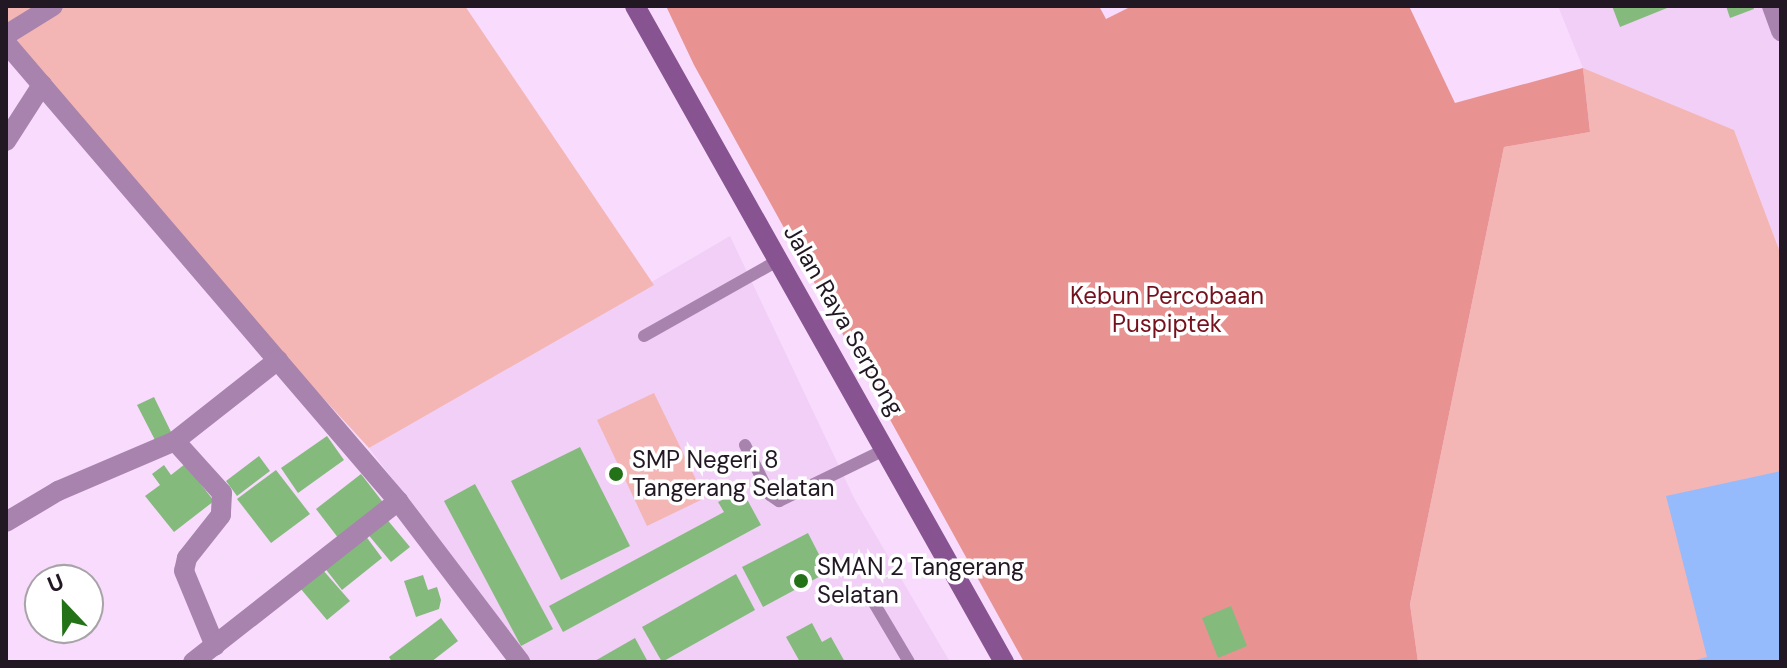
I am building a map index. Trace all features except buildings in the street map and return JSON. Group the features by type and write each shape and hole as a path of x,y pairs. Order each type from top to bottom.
{"main road":[{"name":"Jalan Raya Serpong","path":"635,6 1004,662"}],"street":[{"path":"6,35 53,6"},
{"path":"1772,6 1781,31"},
{"path":"6,43 398,501 520,662"},
{"path":"6,141 42,85"},
{"path":"6,522 58,491 175,441 278,360"},
{"path":"175,441 222,493 221,515 187,558 184,571 215,646"},
{"path":"193,662 398,501"}],"lane":[{"path":"644,336 779,260"},
{"path":"745,445 770,495 779,501 886,449"},
{"path":"871,598 909,662"}],"shaded area":[{"path":"6,6 465,6 654,285 369,448 138,197 6,41"},
{"path":"1558,6 1781,6 1781,255 1734,130 1583,68"},
{"path":"1583,68 1734,130 1781,255 1781,662 1418,662 1410,604 1504,147 1590,132"},
{"name":"SMP Negeri 8 Tangerang Selatan","path":"730,236 855,500 950,662 532,662 369,448"},
{"path":"654,393 705,498 647,526 597,420"}],"green space":[{"name":"Kebun Percobaan Puspiptek","path":"666,6 1099,6 1106,19 1132,6 1409,6 1455,103 1583,68 1590,132 1504,147 1410,604 1418,662 1024,662 694,65"}],"water":[{"path":"1781,471 1781,662 1688,662 1707,657 1666,496"}],"place":[{"name":"SMP Negeri 8 Tangerang Selatan","path":"616,474"},
{"name":"SMAN 2 Tangerang Selatan","path":"801,581"}]}
